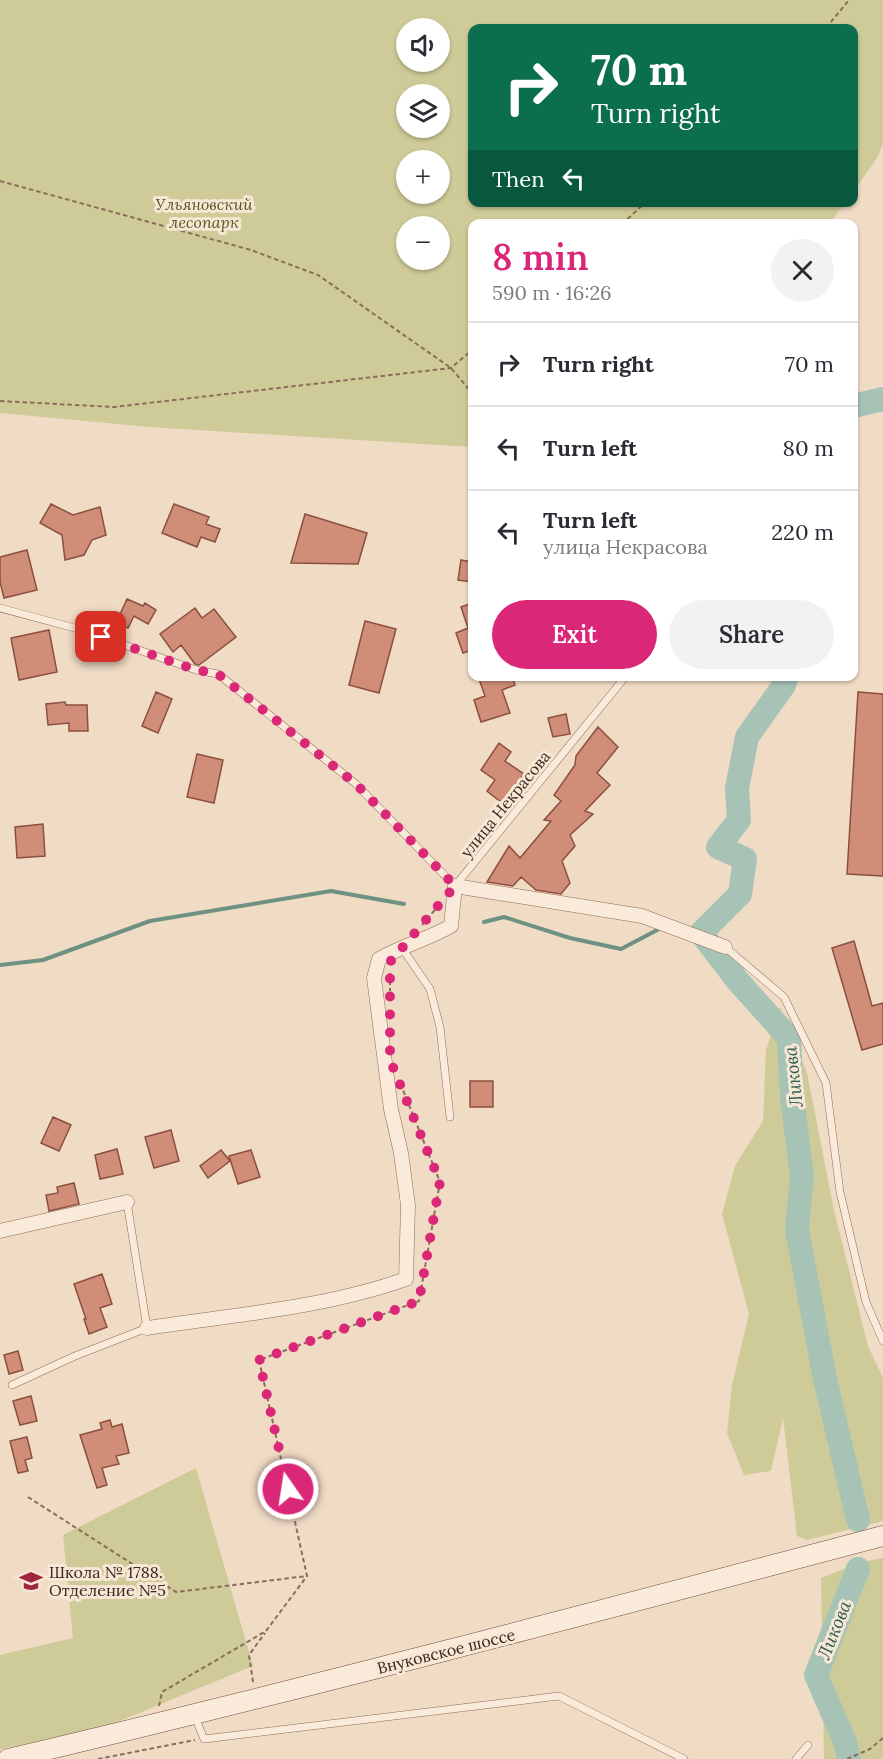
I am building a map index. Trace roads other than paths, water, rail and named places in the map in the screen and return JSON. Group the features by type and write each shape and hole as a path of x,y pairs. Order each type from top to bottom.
{"main road":[{"name":"Внуковское шоссе","path":"8,1759 255,1700 883,1536"}],"street":[{"path":"147,1328 371,1291 406,1279 408,1205 401,1153 391,1109 374,978 379,959 431,938 451,927 455,886 642,916 725,947"},
{"path":"0,1232 127,1202"}],"lane":[{"path":"0,608 82,630 196,670 218,674 356,784 455,886"},
{"name":"улица Некрасова","path":"455,886 622,681"},
{"path":"725,947 784,997 826,1083 840,1192 866,1302 883,1341"},
{"path":"402,948 430,989 440,1027 450,1117"},
{"path":"12,1385 75,1356 147,1328 127,1202"},
{"path":"194,1715 204,1739 559,1696 684,1759"},
{"path":"796,1759 808,1745"}],"waterway":[{"name":"Ликова","path":"858,405 883,399"},
{"name":"Ликова","path":"785,681 747,737 737,788 739,820 718,847 745,859 740,894 701,933 737,980 789,1038 792,1098 802,1176 797,1230 825,1379 858,1520"},
{"path":"0,965 43,960 150,921 331,891 404,904"},
{"path":"484,922 504,917 570,938 621,949 661,928"},
{"name":"Ликова","path":"849,1759 845,1742 816,1675 858,1569"}],"place":[{"name":"Школа № 1788. Отделение №5","path":"31,1581"}],"park label":[{"name":"Ульяновский лесопарк","path":"204,213"}]}
